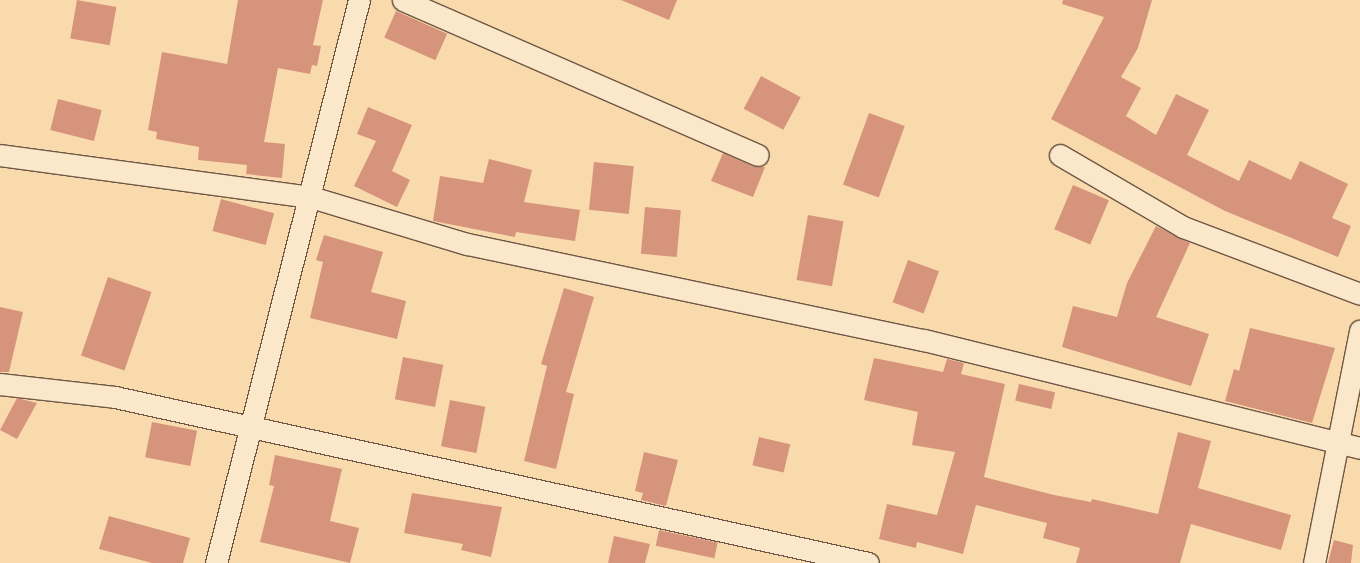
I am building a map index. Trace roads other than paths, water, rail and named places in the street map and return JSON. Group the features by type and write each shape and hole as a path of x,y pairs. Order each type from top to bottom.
{"street":[{"path":"216,563 247,429 311,197 359,0"},
{"path":"403,0 758,155"},
{"path":"0,155 311,197 466,244 924,340 1360,448"},
{"path":"1060,155 1183,227 1360,294"},
{"path":"1314,563 1360,331"},
{"path":"0,384 115,397 247,429 868,563"}]}
